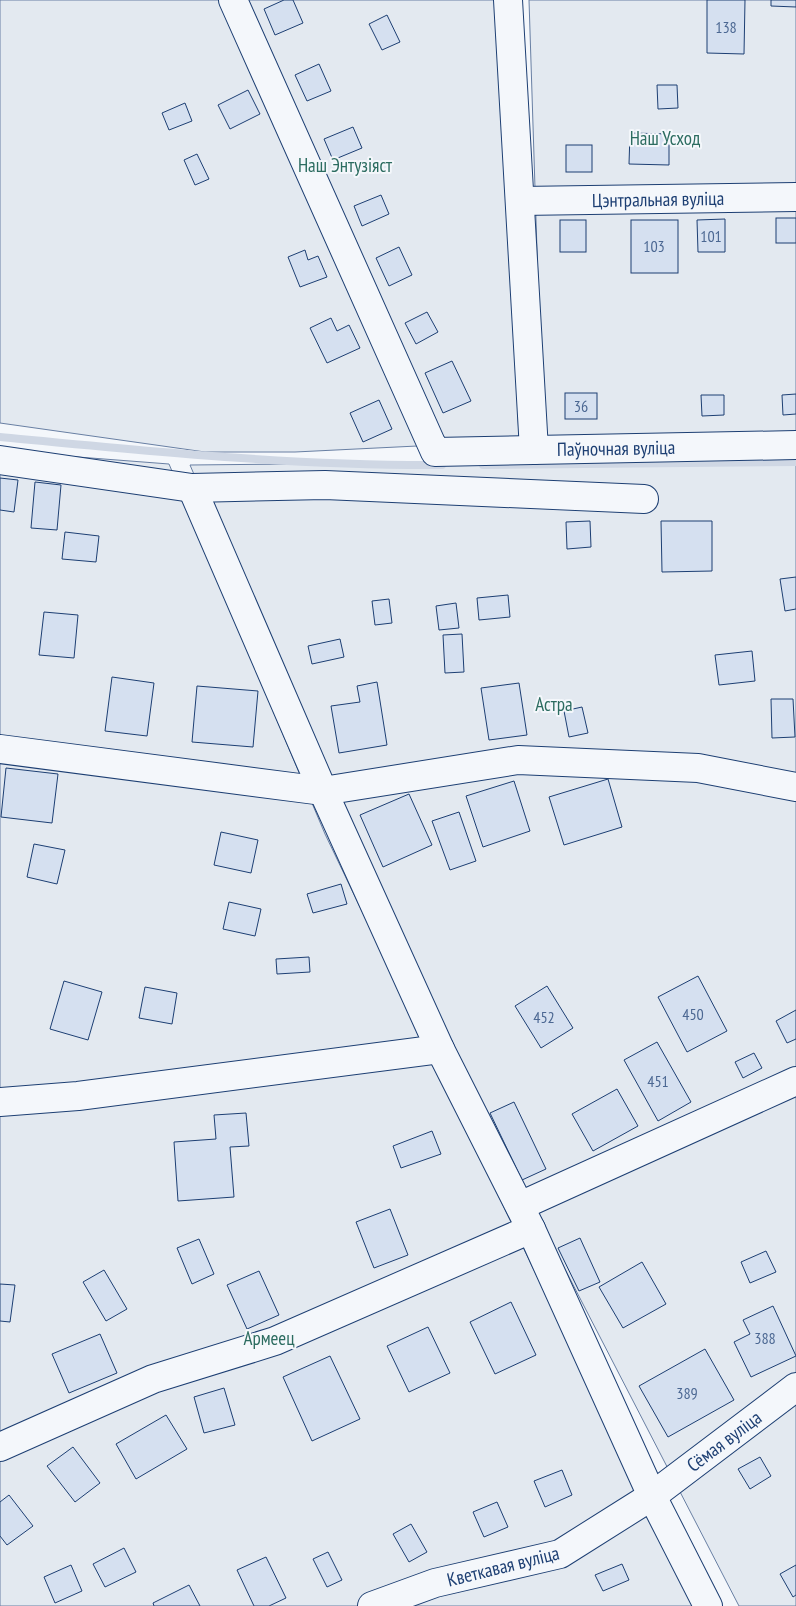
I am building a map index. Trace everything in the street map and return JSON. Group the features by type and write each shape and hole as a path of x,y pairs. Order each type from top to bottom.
{"lane":[{"name":"Паўночная вуліца","path":"233,0 435,452 796,444"},
{"path":"508,0 534,450"},
{"name":"Цэнтральная вуліца","path":"520,201 796,197"},
{"path":"0,460 192,488 325,485 644,500"},
{"path":"192,488 323,791 440,1049 525,1217 652,1496 708,1606"},
{"path":"0,749 323,791 518,760 698,768 796,786"},
{"path":"0,1102 78,1096 440,1049"},
{"path":"0,1447 153,1379 274,1341 796,1080"},
{"name":"Сёмая вуліца","path":"652,1496 796,1387"},
{"name":"Кветкавая вуліца","path":"372,1606 435,1583 560,1554 652,1496"}],"green space":[{"name":"Наш Энтузіяст","path":"0,0 503,0 519,441 295,452 205,452 0,423"},
{"name":"Наш Усход","path":"529,0 796,0 796,433 543,438"},
{"name":"Армеец","path":"0,451 169,464 325,834 695,1606 0,1606"},
{"name":"Астра","path":"796,459 796,1606 739,1606 522,1186 426,1017 190,465"}],"building":[{"path":"284,0 293,0 303,23 275,35 264,9"},
{"path":"707,0 745,0 744,54 707,53"},
{"path":"771,0 796,0 796,7 771,6"},
{"path":"387,15 400,42 382,50 369,24"},
{"path":"319,64 331,91 307,101 295,75"},
{"path":"657,85 677,85 678,108 658,109"},
{"path":"248,90 260,114 230,129 218,105"},
{"path":"185,103 192,121 169,130 162,113"},
{"path":"353,127 362,148 333,160 324,139"},
{"path":"630,133 669,134 669,165 629,164"},
{"path":"566,145 592,145 592,172 566,172"},
{"path":"197,154 209,179 195,185 184,160"},
{"path":"381,195 389,214 362,226 354,206"},
{"path":"776,218 796,218 796,243 776,243"},
{"path":"725,219 725,252 698,252 697,220"},
{"path":"560,220 586,220 586,252 560,252"},
{"path":"631,220 678,220 678,273 631,273"},
{"path":"399,247 412,275 389,286 376,258"},
{"path":"305,250 308,260 318,256 327,277 300,287 288,257"},
{"path":"427,312 438,332 416,344 405,323"},
{"path":"331,318 337,331 349,325 360,348 327,363 310,328"},
{"path":"452,361 471,401 443,413 425,373"},
{"path":"565,393 597,393 597,419 565,419"},
{"path":"796,394 796,414 783,415 782,395"},
{"path":"701,395 724,395 724,415 702,416"},
{"path":"379,400 392,429 363,442 350,413"},
{"path":"0,478 18,480 14,512 0,510"},
{"path":"35,482 61,485 57,530 31,528"},
{"path":"590,521 591,547 567,549 566,522"},
{"path":"661,521 712,521 712,571 662,572"},
{"path":"65,532 99,536 96,562 62,559"},
{"path":"796,577 796,609 785,611 780,579"},
{"path":"508,595 510,617 479,620 477,598"},
{"path":"389,599 392,623 375,625 372,601"},
{"path":"456,603 459,628 439,630 436,606"},
{"path":"44,612 78,615 74,658 39,655"},
{"path":"462,634 464,672 445,673 443,635"},
{"path":"340,639 344,657 312,664 308,646"},
{"path":"752,651 755,681 719,685 715,655"},
{"path":"112,677 154,683 147,736 105,731"},
{"path":"377,682 387,745 339,753 331,706 360,702 357,686"},
{"path":"519,683 527,735 489,740 481,688"},
{"path":"197,686 258,691 253,747 192,742"},
{"path":"771,699 793,699 795,737 772,738"},
{"path":"582,707 588,733 569,737 564,711"},
{"path":"6,768 58,774 52,823 1,817"},
{"path":"608,779 622,827 564,845 549,797"},
{"path":"514,781 530,831 483,847 466,796"},
{"path":"409,794 432,845 383,867 360,815"},
{"path":"459,812 476,861 450,870 432,821"},
{"path":"221,832 258,840 251,873 214,865"},
{"path":"34,844 65,850 57,884 27,877"},
{"path":"341,884 347,904 313,913 307,894"},
{"path":"229,902 261,909 255,936 223,929"},
{"path":"309,957 310,972 277,974 276,959"},
{"path":"698,976 727,1031 687,1052 658,997"},
{"path":"64,981 102,992 88,1040 50,1029"},
{"path":"547,986 573,1028 541,1048 515,1006"},
{"path":"145,987 177,993 172,1024 139,1018"},
{"path":"796,1010 796,1039 787,1043 776,1021"},
{"path":"657,1042 691,1102 658,1121 624,1060"},
{"path":"754,1053 762,1068 743,1078 735,1062"},
{"path":"617,1089 638,1126 593,1151 572,1114"},
{"path":"514,1102 546,1169 522,1180 490,1113"},
{"path":"246,1113 249,1146 230,1147 234,1197 178,1201 174,1142 216,1139 214,1115"},
{"path":"432,1131 441,1154 401,1168 393,1146"},
{"path":"390,1209 408,1255 374,1268 356,1222"},
{"path":"580,1238 600,1282 579,1291 558,1248"},
{"path":"199,1239 214,1274 192,1284 177,1248"},
{"path":"766,1251 776,1272 750,1283 741,1262"},
{"path":"642,1262 666,1304 623,1328 599,1287"},
{"path":"104,1270 127,1309 106,1321 83,1282"},
{"path":"259,1271 279,1315 247,1329 227,1285"},
{"path":"0,1284 15,1285 10,1322 0,1321"},
{"path":"511,1302 536,1355 495,1374 470,1322"},
{"path":"773,1306 796,1356 751,1377 734,1342 750,1334 743,1320"},
{"path":"428,1327 450,1373 409,1392 387,1346"},
{"path":"100,1334 117,1373 69,1393 52,1354"},
{"path":"705,1349 734,1400 668,1437 639,1386"},
{"path":"330,1356 360,1419 312,1441 283,1377"},
{"path":"224,1388 235,1425 204,1433 194,1397"},
{"path":"166,1415 187,1449 136,1479 116,1444"},
{"path":"73,1447 100,1483 75,1502 47,1466"},
{"path":"760,1457 771,1476 750,1489 738,1469"},
{"path":"562,1470 572,1495 545,1507 534,1481"},
{"path":"9,1495 33,1526 7,1545 0,1536 0,1502"},
{"path":"497,1502 508,1527 484,1537 473,1512"},
{"path":"411,1524 427,1552 409,1562 393,1534"},
{"path":"124,1548 136,1572 105,1587 93,1564"},
{"path":"328,1552 342,1580 327,1587 313,1559"},
{"path":"266,1557 286,1598 269,1606 254,1606 237,1570"},
{"path":"622,1564 629,1580 603,1591 595,1575"},
{"path":"71,1565 82,1591 55,1603 44,1577"},
{"path":"796,1565 796,1595 793,1597 780,1574"},
{"path":"189,1585 200,1606 154,1606 153,1603"}],"waterway":[{"path":"0,437 276,460 387,465 442,465"},
{"path":"483,465 796,462"}]}
